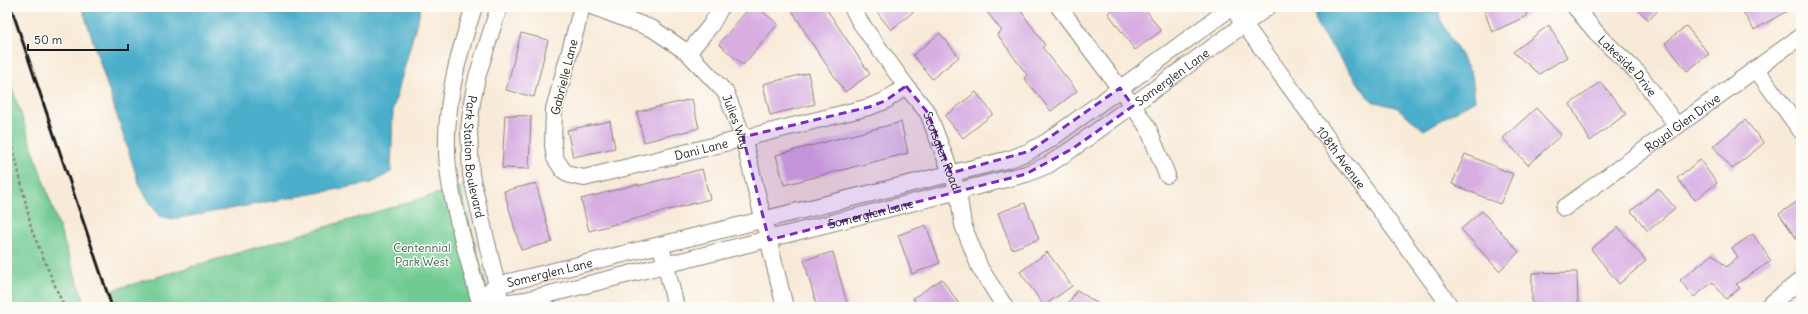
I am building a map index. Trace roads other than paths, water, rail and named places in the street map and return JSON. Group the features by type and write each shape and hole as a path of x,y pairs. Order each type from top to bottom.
{"street":[{"name":"Park Station Boulevard","path":"474,7 454,73 449,108 448,148 450,182 480,303"},
{"name":"Park Station Boulevard","path":"499,7 477,77 472,102 469,130 471,175 502,305"},
{"name":"Gabrielle Lane","path":"563,170 555,158 553,145 554,108 582,7"},
{"name":"Julies Way","path":"594,7 653,29 688,53 726,94 743,137 785,307"},
{"path":"688,53 711,25 721,7"},
{"name":"Scotsglen Road","path":"852,7 860,22 906,86 928,113 958,191 963,225 980,268 1005,307"},
{"path":"1059,7 1148,128 1167,175"},
{"name":"Somerglen Lane","path":"480,303 497,285 951,173 1010,158 1030,151 1048,141 1231,7"},
{"name":"108th Avenue","path":"1231,7 1451,307"},
{"name":"Somerglen Lane","path":"480,303 502,305 526,300 1026,174 1048,164 1072,149 1268,7"},
{"name":"Lakeside Drive","path":"1575,7 1600,37 1640,74 1677,126"},
{"name":"Royal Glen Drive","path":"1564,208 1801,36"},
{"path":"1756,69 1801,131"},
{"name":"Dani Lane","path":"563,170 570,175 584,178 743,137 869,107 885,101 906,86"},
{"path":"661,245 676,307"},
{"path":"1767,307 1801,280"}],"water":[{"path":"82,7 421,7 393,109 391,172 372,183 174,219 159,216 140,187"},
{"path":"1325,7 1439,7 1440,19 1472,75 1475,100 1424,130 1396,107 1371,101 1317,26 1314,10"}],"railway":[{"path":"11,7 112,307"}],"park label":[{"name":"Centennial Park West","path":"422,254"}]}
